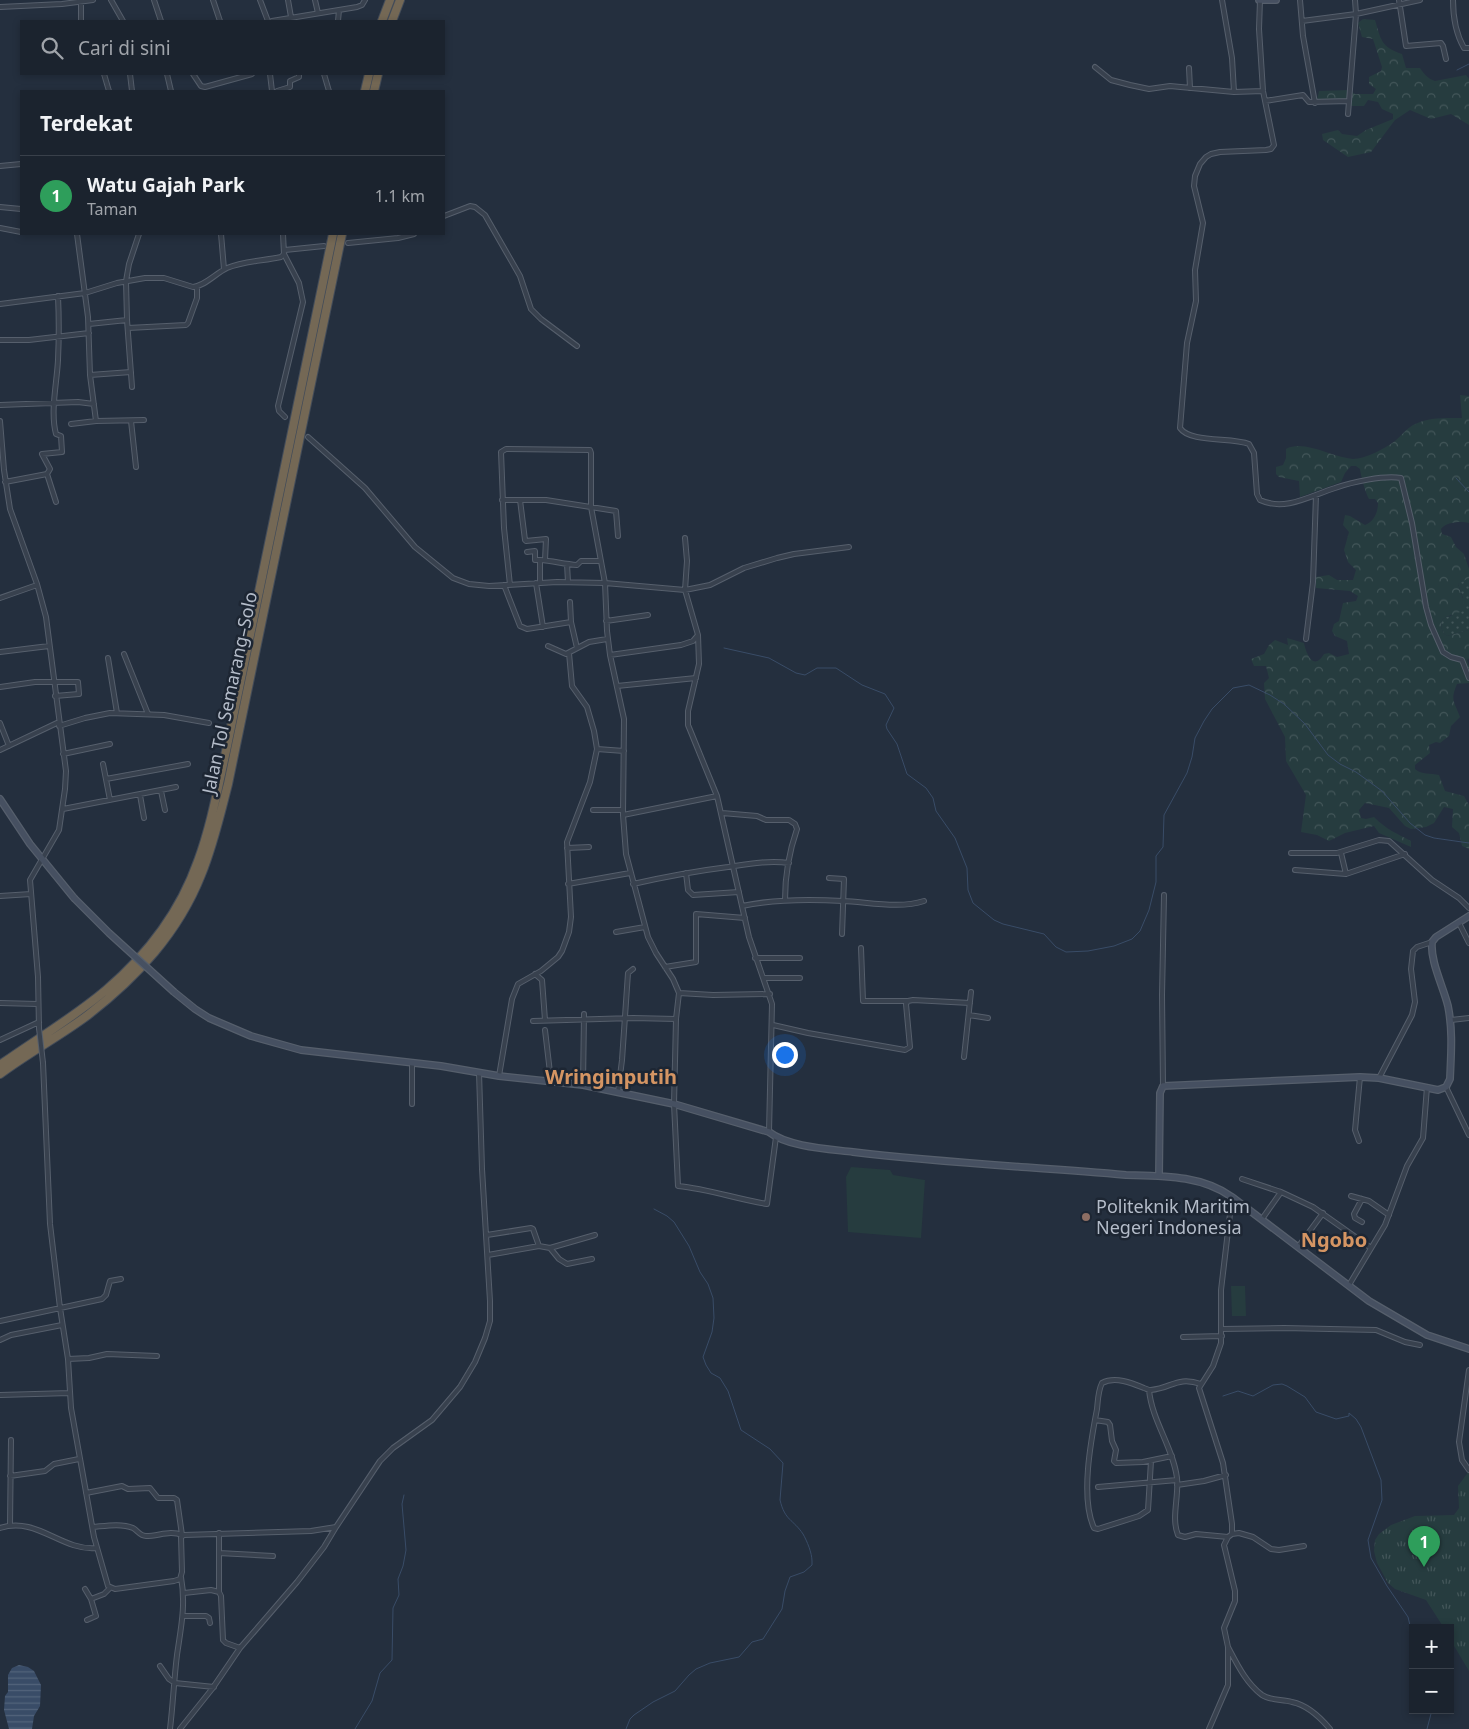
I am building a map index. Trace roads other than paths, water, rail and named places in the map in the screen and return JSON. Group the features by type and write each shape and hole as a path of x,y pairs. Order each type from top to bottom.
{"highway":[{"path":"382,20 390,0"},
{"path":"392,20 400,0"},
{"path":"365,90 368,75"},
{"path":"374,90 378,75"},
{"name":"Jalan Tol Semarang–Solo","path":"0,1064 92,1001 128,970 151,945 170,917 185,891 198,862 208,830 226,751 334,235"},
{"name":"Jalan Tol Semarang–Solo","path":"0,1074 86,1016 126,983 168,937 186,909 201,875 228,784 342,235"}],"main road":[{"path":"1260,0 1276,0"},
{"path":"0,799 41,860 109,934 195,1009 209,1018 251,1036 301,1050 412,1062 499,1076 583,1085 674,1104 769,1132 776,1137 825,1148 907,1158 1159,1176 1204,1183 1215,1186 1232,1197 1369,1301 1420,1332 1469,1349"},
{"path":"1159,1176 1160,1093 1163,1086 1360,1077 1379,1078 1438,1090 1446,1087 1450,1079 1452,1058 1451,1020 1432,953 1432,942 1436,937 1469,916"}],"street":[{"path":"0,7 94,0"},
{"path":"112,0 122,20"},
{"path":"154,0 161,20"},
{"path":"213,0 220,20"},
{"path":"260,0 268,20"},
{"path":"288,0 291,17"},
{"path":"315,0 318,13"},
{"path":"285,20 291,17 360,6 365,0"},
{"path":"1222,0 1232,58 1234,92"},
{"path":"1260,0 1259,29 1263,91 1274,144 1273,148 1266,150 1214,153 1204,159 1195,176 1194,189 1203,223 1195,270 1196,301 1187,343 1180,428 1182,432 1193,436 1249,444 1254,453 1258,494 1263,502 1291,503 1355,483 1376,479 1401,478 1412,523 1426,607 1431,625 1443,652 1451,657 1462,660 1469,678"},
{"path":"1300,0 1315,103"},
{"path":"1348,114 1356,14 1355,0"},
{"path":"1302,22 1356,14 1420,0"},
{"path":"1453,0 1454,15 1462,44 1464,48 1469,48"},
{"path":"80,2 81,20"},
{"path":"1400,3 1406,46 1441,43 1446,59"},
{"path":"338,10 338,20"},
{"path":"1095,67 1111,80 1149,89 1170,86 1234,92 1263,91"},
{"path":"1189,68 1190,88"},
{"path":"104,75 109,90"},
{"path":"130,75 132,90"},
{"path":"167,75 171,90"},
{"path":"194,75 203,87"},
{"path":"232,75 234,79"},
{"path":"199,90 203,87 248,75"},
{"path":"270,75 272,90"},
{"path":"280,90 290,86 290,81 299,77 298,75"},
{"path":"324,75 329,90"},
{"path":"1265,101 1303,95 1308,102 1315,103 1349,101"},
{"path":"0,166 20,164"},
{"path":"445,216 470,206 475,207 485,215 520,276 531,309 541,319 577,346"},
{"path":"0,207 20,209"},
{"path":"0,228 20,232"},
{"path":"77,235 85,293 89,333 90,375 96,421"},
{"path":"132,387 126,281 129,264 139,235"},
{"path":"221,235 224,269"},
{"path":"283,235 285,252 303,298 302,309 278,406 279,411 285,417"},
{"path":"348,243 410,235"},
{"path":"0,304 85,293 126,281 146,278 164,278 193,287 224,269 233,266 276,258 285,252 324,246"},
{"path":"128,328 186,325 197,298 197,286"},
{"path":"56,502 47,474 50,469 42,454 62,452 61,436 55,432 58,296"},
{"path":"88,324 127,320"},
{"path":"0,340 29,340 89,333"},
{"path":"90,375 131,372"},
{"path":"0,405 78,402 94,404"},
{"path":"71,424 96,421 144,420"},
{"path":"0,421 5,482 15,525 37,585 46,617 66,781 58,834 31,878 31,894 39,1028 43,1063 50,1224 79,1459 96,1548 107,1584 110,1588"},
{"path":"131,421 136,467"},
{"path":"308,437 357,480 416,547 453,578 469,584 605,583 685,590 710,585 744,568 777,558 849,547"},
{"path":"510,585 506,557 500,454 503,450 588,450 591,453 591,507 605,583 607,640 624,718 624,844 630,873 651,944 676,984 679,993 676,1019 674,1104 678,1186 702,1188 742,1200 767,1204 776,1137"},
{"path":"5,482 47,474"},
{"path":"1306,638 1313,582 1316,495"},
{"path":"502,500 546,500 616,511 618,536"},
{"path":"520,500 525,540 546,539 546,560"},
{"path":"685,538 687,561 685,590 698,636 699,658 688,711 688,725 717,796 755,958 765,978 772,1004 769,1132"},
{"path":"527,552 535,551 534,560 559,561 577,565 581,561 601,561"},
{"path":"540,560 538,583 539,612 543,627"},
{"path":"567,564 568,582"},
{"path":"0,598 37,585"},
{"path":"504,585 520,626 527,629 571,622"},
{"path":"570,602 571,622 576,648"},
{"path":"606,621 648,615"},
{"path":"610,655 681,645 693,641 698,636"},
{"path":"548,646 564,654 589,642 607,640"},
{"path":"0,652 49,646"},
{"path":"499,1076 514,992 518,984 553,962 562,951 566,942 571,917 567,848 570,831 590,782 597,749 588,707 572,686 568,653"},
{"path":"124,654 148,714"},
{"path":"108,658 116,713"},
{"path":"617,686 696,678"},
{"path":"0,687 54,682 78,682 78,694 55,696"},
{"path":"0,750 59,724 96,715 116,713 179,716 209,723"},
{"path":"0,723 9,746"},
{"path":"63,754 110,744"},
{"path":"597,749 624,751"},
{"path":"103,764 110,800"},
{"path":"106,779 188,764"},
{"path":"63,809 176,787"},
{"path":"161,791 165,810"},
{"path":"140,795 144,818"},
{"path":"623,815 717,796"},
{"path":"593,810 623,810"},
{"path":"722,813 757,816 766,820 789,820 795,824 797,829 789,863 785,900"},
{"path":"1291,853 1342,852 1379,840 1386,840 1405,854 1432,880 1459,898 1469,908"},
{"path":"567,848 589,847"},
{"path":"1342,852 1346,874"},
{"path":"1295,870 1346,874 1405,854"},
{"path":"633,884 686,873 734,866 777,861 789,863"},
{"path":"568,884 630,873"},
{"path":"686,873 688,890 693,895 740,892"},
{"path":"829,878 847,879 842,934"},
{"path":"0,896 31,894"},
{"path":"1163,1086 1164,895"},
{"path":"742,906 785,900 844,901 878,904 917,904 924,901"},
{"path":"665,967 696,962 696,914 745,918"},
{"path":"1459,923 1469,943"},
{"path":"616,932 645,927"},
{"path":"1379,1078 1412,1015 1415,1002 1411,969 1413,951 1417,947 1432,942"},
{"path":"861,948 863,1000 912,1000 970,1004"},
{"path":"755,958 800,958"},
{"path":"618,1092 628,973 633,969"},
{"path":"536,974 543,984 544,1020"},
{"path":"765,978 800,978"},
{"path":"964,1057 971,992"},
{"path":"679,993 721,995 770,994"},
{"path":"773,1025 906,1050 910,1047 906,1004 908,1001"},
{"path":"0,1003 38,1004"},
{"path":"583,1085 584,1014"},
{"path":"969,1015 988,1018"},
{"path":"533,1021 625,1018 676,1019"},
{"path":"1451,1020 1469,1018"},
{"path":"0,1040 39,1022"},
{"path":"546,1030 551,1081"},
{"path":"412,1062 412,1104"},
{"path":"180,1729 214,1687 240,1648 297,1582 324,1546 380,1461 393,1448 432,1420 460,1387 475,1362 490,1321 479,1072"},
{"path":"1359,1142 1355,1130 1360,1077"},
{"path":"1446,1087 1469,1135"},
{"path":"1349,1285 1386,1225 1407,1166 1424,1138 1427,1088"},
{"path":"1242,1179 1299,1199 1323,1213 1371,1248"},
{"path":"1262,1219 1281,1192"},
{"path":"1351,1196 1369,1201 1389,1215"},
{"path":"1232,1197 1221,1290 1222,1336 1220,1350 1199,1388 1214,1430 1226,1475 1232,1534"},
{"path":"1362,1199 1354,1214 1355,1218 1362,1222"},
{"path":"1298,1246 1323,1213"},
{"path":"487,1235 531,1228 539,1246"},
{"path":"488,1255 539,1246 550,1248 595,1234"},
{"path":"550,1248 559,1259 567,1264 592,1259"},
{"path":"0,1321 102,1299 106,1295 110,1281 121,1279"},
{"path":"0,1340 11,1335 62,1325"},
{"path":"1222,1329 1376,1330 1405,1342 1420,1345"},
{"path":"1182,1336 1222,1336"},
{"path":"68,1359 89,1358 107,1354 156,1356"},
{"path":"1469,1370 1460,1442 1462,1460 1469,1470"},
{"path":"1151,1461 1148,1510 1145,1513 1098,1529 1094,1528 1090,1514 1088,1488 1089,1459 1098,1394 1102,1383 1106,1380 1120,1380 1149,1390 1180,1381 1194,1381 1201,1384"},
{"path":"1149,1390 1151,1406 1172,1456 1177,1482 1175,1525 1178,1536 1185,1537 1196,1534 1228,1537"},
{"path":"0,1395 70,1393"},
{"path":"1095,1420 1108,1422 1110,1425 1112,1441 1116,1450 1114,1461 1116,1463 1151,1461 1172,1456"},
{"path":"10,1525 11,1440"},
{"path":"10,1476 45,1471 54,1464 79,1459"},
{"path":"1098,1487 1150,1482 1204,1480 1226,1475"},
{"path":"86,1493 122,1486 128,1489 150,1488 158,1498 174,1498 177,1500 182,1535 184,1616 181,1622 170,1729"},
{"path":"0,1528 18,1524 76,1546 96,1548"},
{"path":"93,1527 124,1526 146,1536 171,1532 182,1535 311,1531 336,1527"},
{"path":"219,1533 219,1592 221,1596 223,1640 240,1648"},
{"path":"1209,1729 1228,1685 1228,1647 1224,1623 1232,1611 1235,1596 1232,1575 1224,1550 1228,1537 1232,1534 1240,1533 1253,1537 1271,1549 1279,1550 1304,1546"},
{"path":"219,1553 273,1556"},
{"path":"91,1599 104,1594 110,1588 174,1581 182,1577"},
{"path":"85,1589 91,1599 96,1616 87,1620"},
{"path":"184,1593 211,1590 219,1592"},
{"path":"184,1616 206,1616 209,1618 210,1623"},
{"path":"1228,1647 1252,1686 1263,1695 1271,1699 1304,1706 1330,1729"},
{"path":"160,1666 169,1679 175,1683 214,1687"}],"water":[{"path":"19,1665 34,1671 41,1685 40,1706 34,1716 32,1729 9,1729 4,1710 5,1696 8,1692 8,1675 12,1668"}],"waterway":[{"path":"1457,70 1469,64"},
{"path":"1456,478 1469,492"},
{"path":"724,648 769,658 796,673 805,675 817,668 836,668 862,685 885,694 894,708 886,725 887,729 897,744 907,774 926,788 933,798 936,811 955,838 967,868 968,890 973,903 994,920 1003,924 1044,934 1056,947 1066,952 1088,951 1114,946 1132,939 1140,931 1149,910 1156,882 1156,856 1163,847 1164,815 1187,773 1195,738 1204,721 1212,709 1233,688 1249,685 1284,704 1305,724 1328,755 1382,791 1410,823 1425,835 1469,843"},
{"path":"626,1729 634,1715 653,1702 675,1691 696,1669 710,1663 739,1657 752,1642 763,1639 782,1609 790,1577 804,1572 812,1565 812,1558 805,1537 784,1512 780,1500 783,1463 770,1449 741,1430 728,1391 720,1378 711,1373 703,1357 712,1332 714,1318 713,1298 708,1284 700,1272 689,1246 674,1222 654,1209"},
{"path":"1223,1396 1238,1391 1253,1396 1273,1385 1282,1384 1305,1397 1316,1412 1336,1419 1349,1416 1349,1413 1356,1419 1361,1427 1381,1480 1382,1500 1368,1540 1371,1558 1408,1617 1410,1624"},
{"path":"355,1729 372,1701 380,1673 392,1660 393,1608 399,1595 398,1579 406,1550 402,1504 404,1495"},
{"path":"1427,1729 1431,1714"}],"place":[{"name":"Politeknik Maritim Negeri Indonesia","path":"1086,1217"},
{"name":"Watu Gajah Park","path":"1424,1567"}],"district":[{"name":"Wringinputih","path":"611,1077"},
{"name":"Ngobo","path":"1334,1240"}]}
